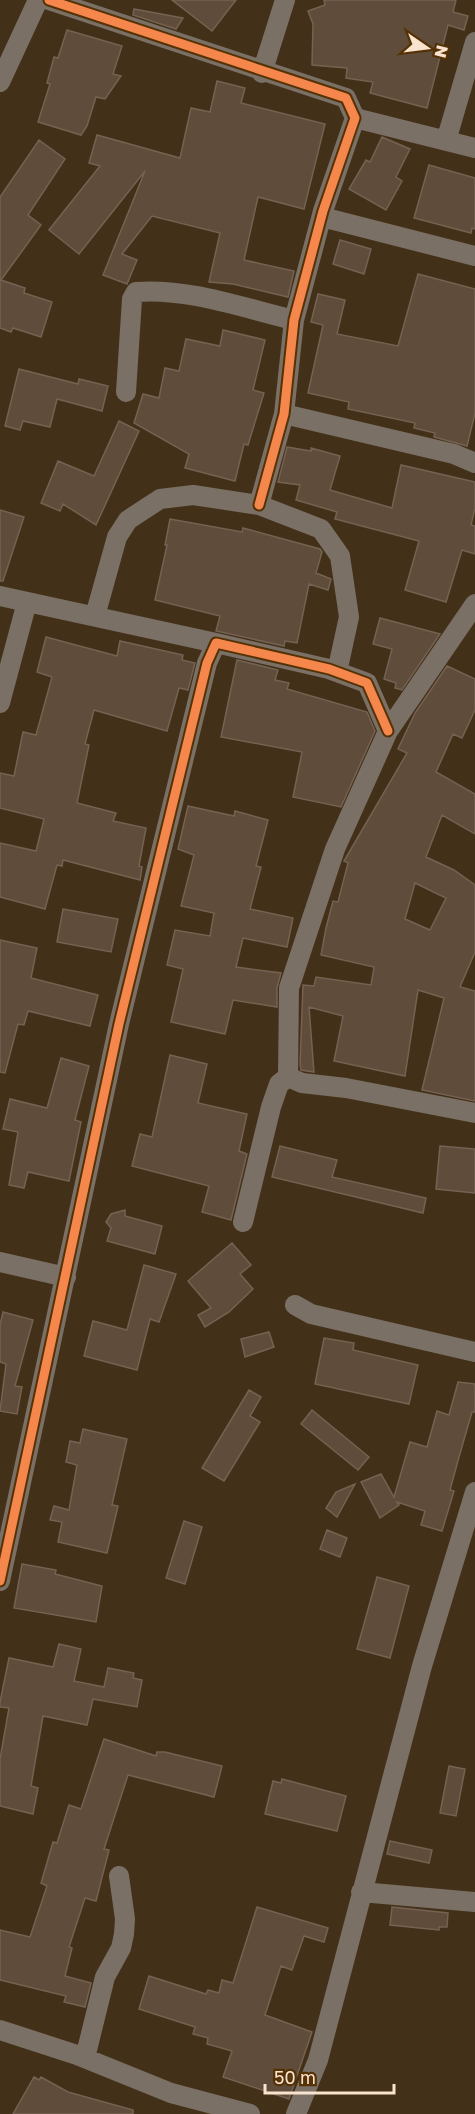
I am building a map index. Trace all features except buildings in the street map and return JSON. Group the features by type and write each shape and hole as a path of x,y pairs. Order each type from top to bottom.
{"street":[{"path":"0,82 38,0"},
{"path":"49,0 262,73 346,98 355,118 321,217 294,320 284,414 259,505"},
{"path":"262,73 285,0"},
{"path":"446,141 475,42"},
{"path":"355,118 475,148"},
{"path":"321,217 475,256"},
{"path":"126,392 132,299 136,292 159,290 294,320"},
{"path":"284,414 454,454 475,463"},
{"path":"95,616 117,537 128,520 160,499 182,496 193,495 259,505 321,529 340,556 349,617 337,672"},
{"path":"0,596 337,672 367,683 388,731"},
{"path":"0,703 27,602"},
{"path":"288,1077 289,988 335,849 388,731 475,604"},
{"path":"0,1581 118,1024 207,663 216,643"},
{"path":"288,1077 302,1083 346,1088 475,1113"},
{"path":"243,1222 271,1107 279,1084 288,1077"},
{"path":"0,1262 66,1277"},
{"path":"295,1305 311,1314 475,1352"},
{"path":"296,2114 318,2060 422,1666 475,1492"},
{"path":"85,2058 105,1977 121,1948 124,1934 125,1919 119,1876"},
{"path":"361,1892 475,1902"},
{"path":"0,2030 85,2058 171,2093 250,2114"}],"cycle path":[{"path":"49,0 346,98 355,118 323,211 294,320 284,414 259,505"},
{"path":"0,1581 119,1024 207,663 216,643 329,669 367,683 388,731"}]}
